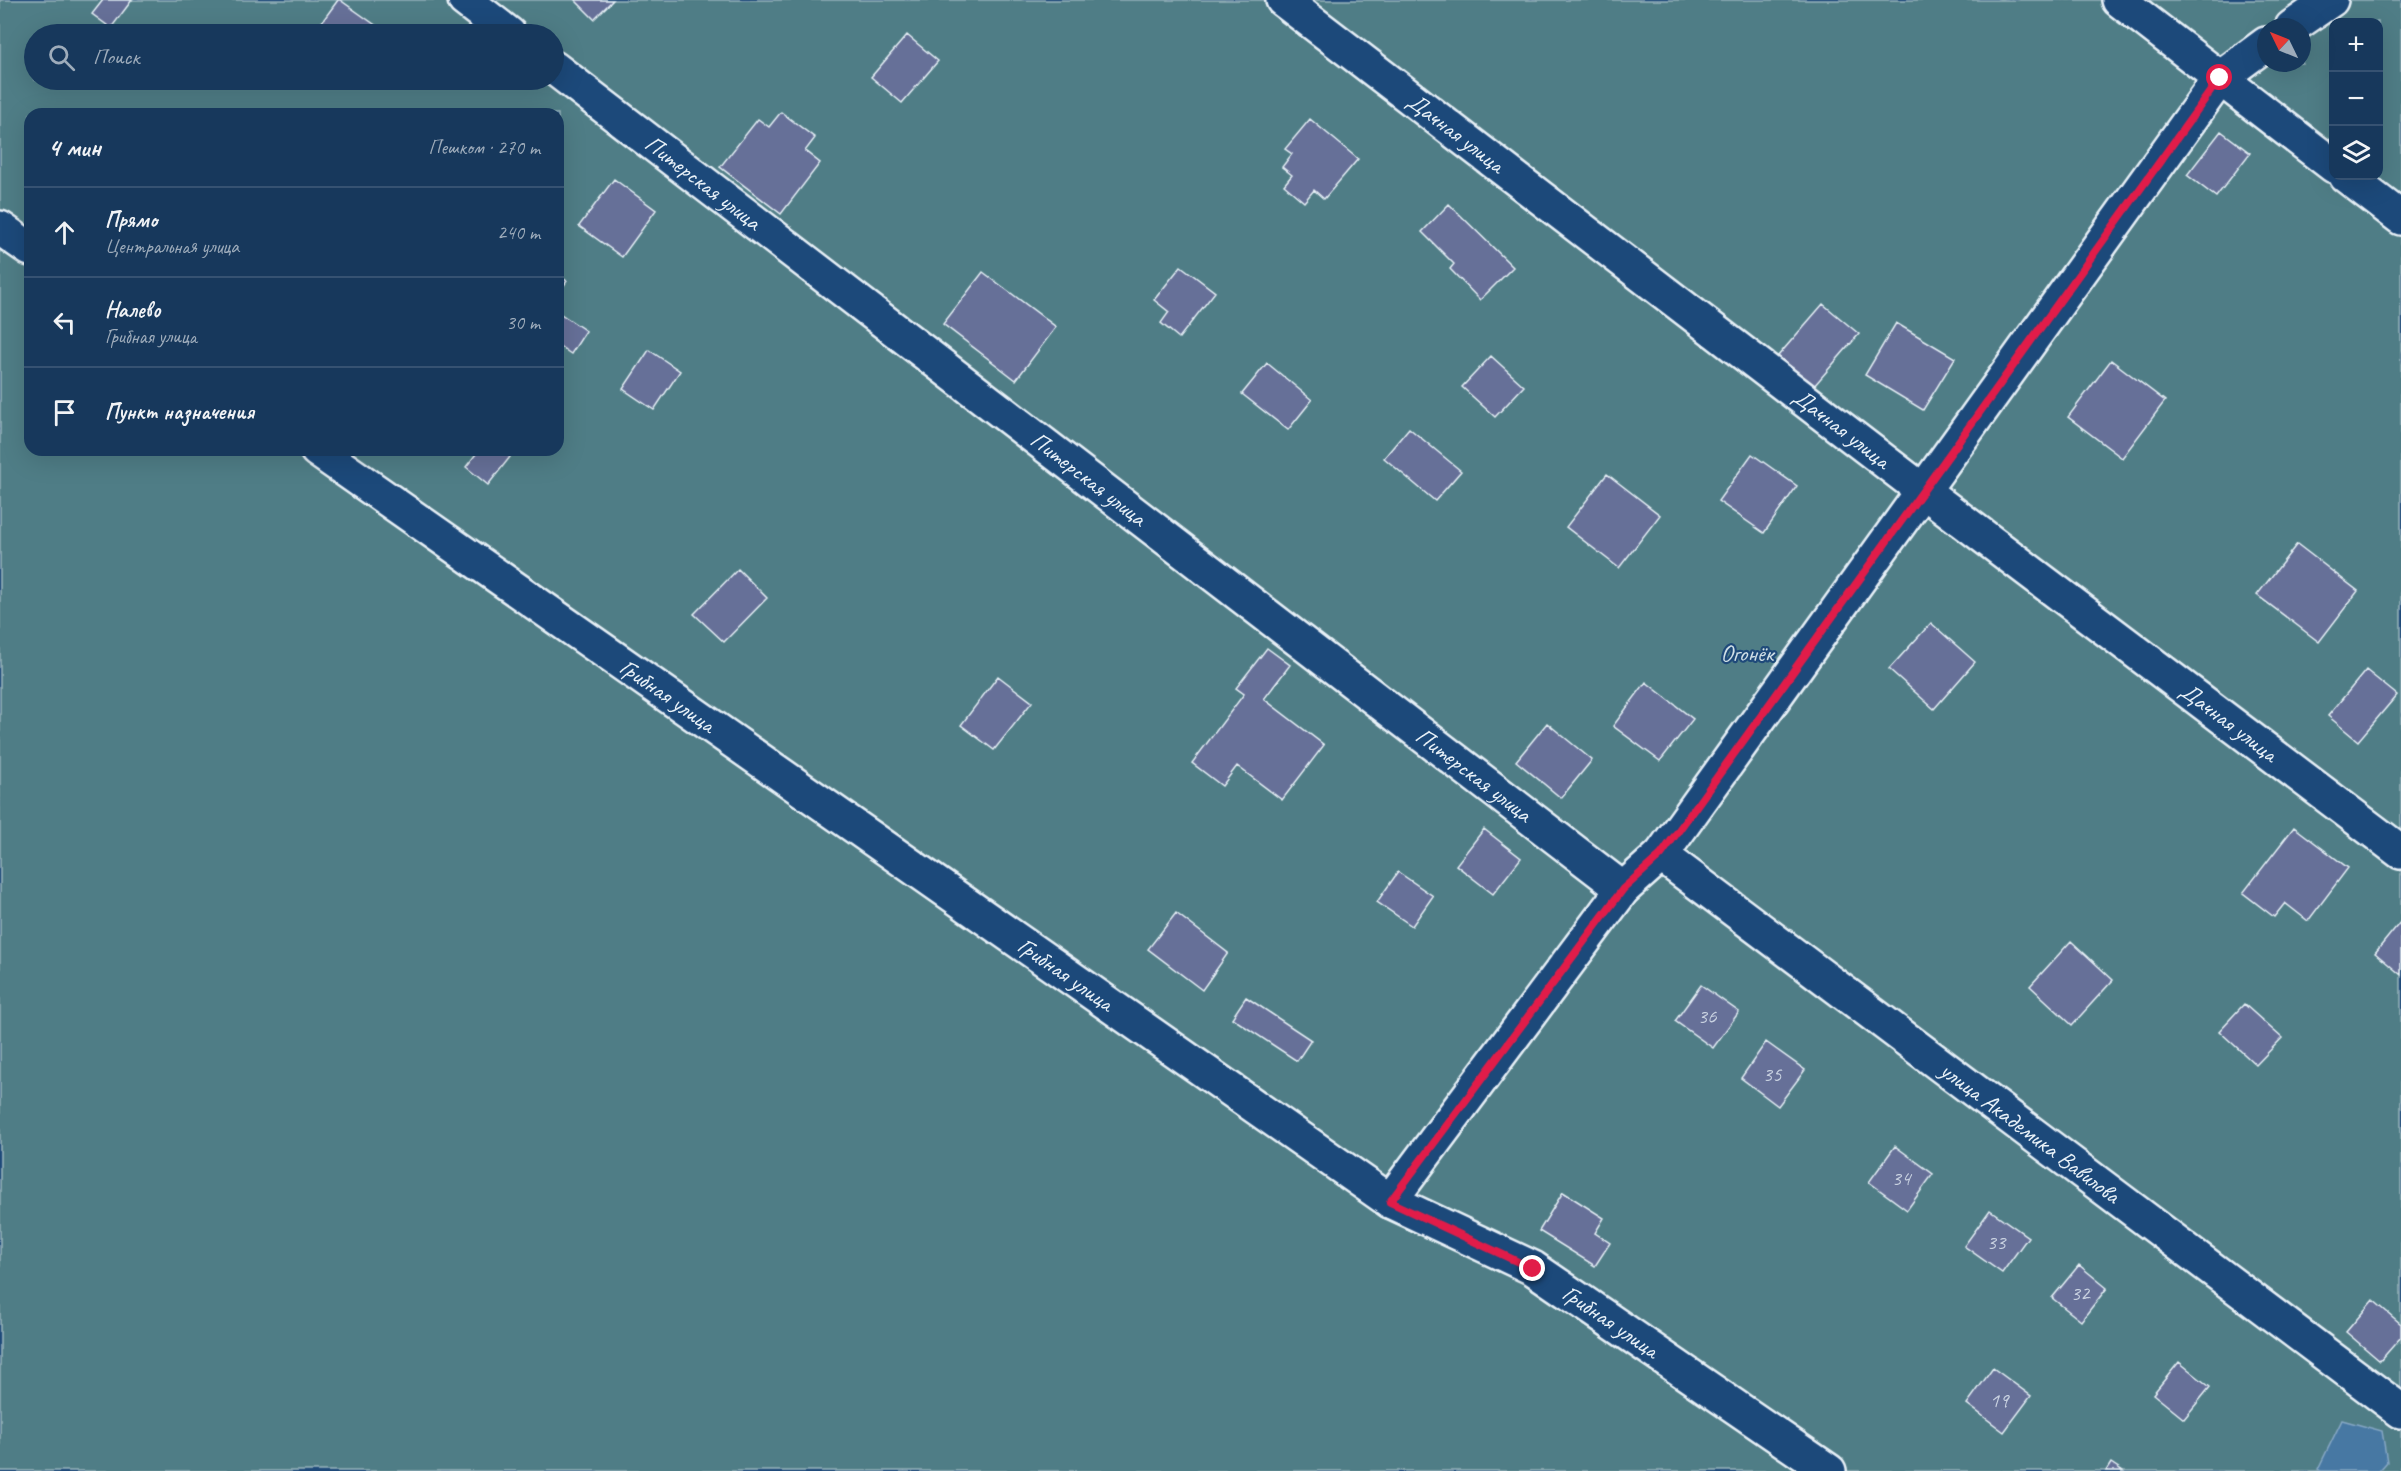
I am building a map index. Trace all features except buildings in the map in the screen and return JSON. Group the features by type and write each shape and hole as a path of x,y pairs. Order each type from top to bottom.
{"street":[{"path":"465,0 496,24"},
{"name":"Дачная улица","path":"1283,0 1922,490 2401,852"},
{"path":"2119,0 2329,162"},
{"path":"2305,18 2331,0"},
{"path":"1390,1202 1623,889 1661,855 2220,78 2257,51"},
{"name":"Питерская улица","path":"564,76 1623,889"},
{"path":"2351,180 2401,218"},
{"path":"0,228 24,245"},
{"name":"Грибная улица","path":"326,456 1390,1202 1533,1269 1829,1471"},
{"name":"улица Академика Вавилова","path":"1661,855 2401,1411"}],"green space":[{"name":"Огонёк","path":"0,0 2401,0 2401,1471 0,1471"}],"water":[{"path":"2342,1420 2382,1431 2387,1462 2379,1471 2321,1471 2318,1469"}],"route":[{"path":"1533,1269 1390,1202 1623,889 1661,855 2220,78"}]}
